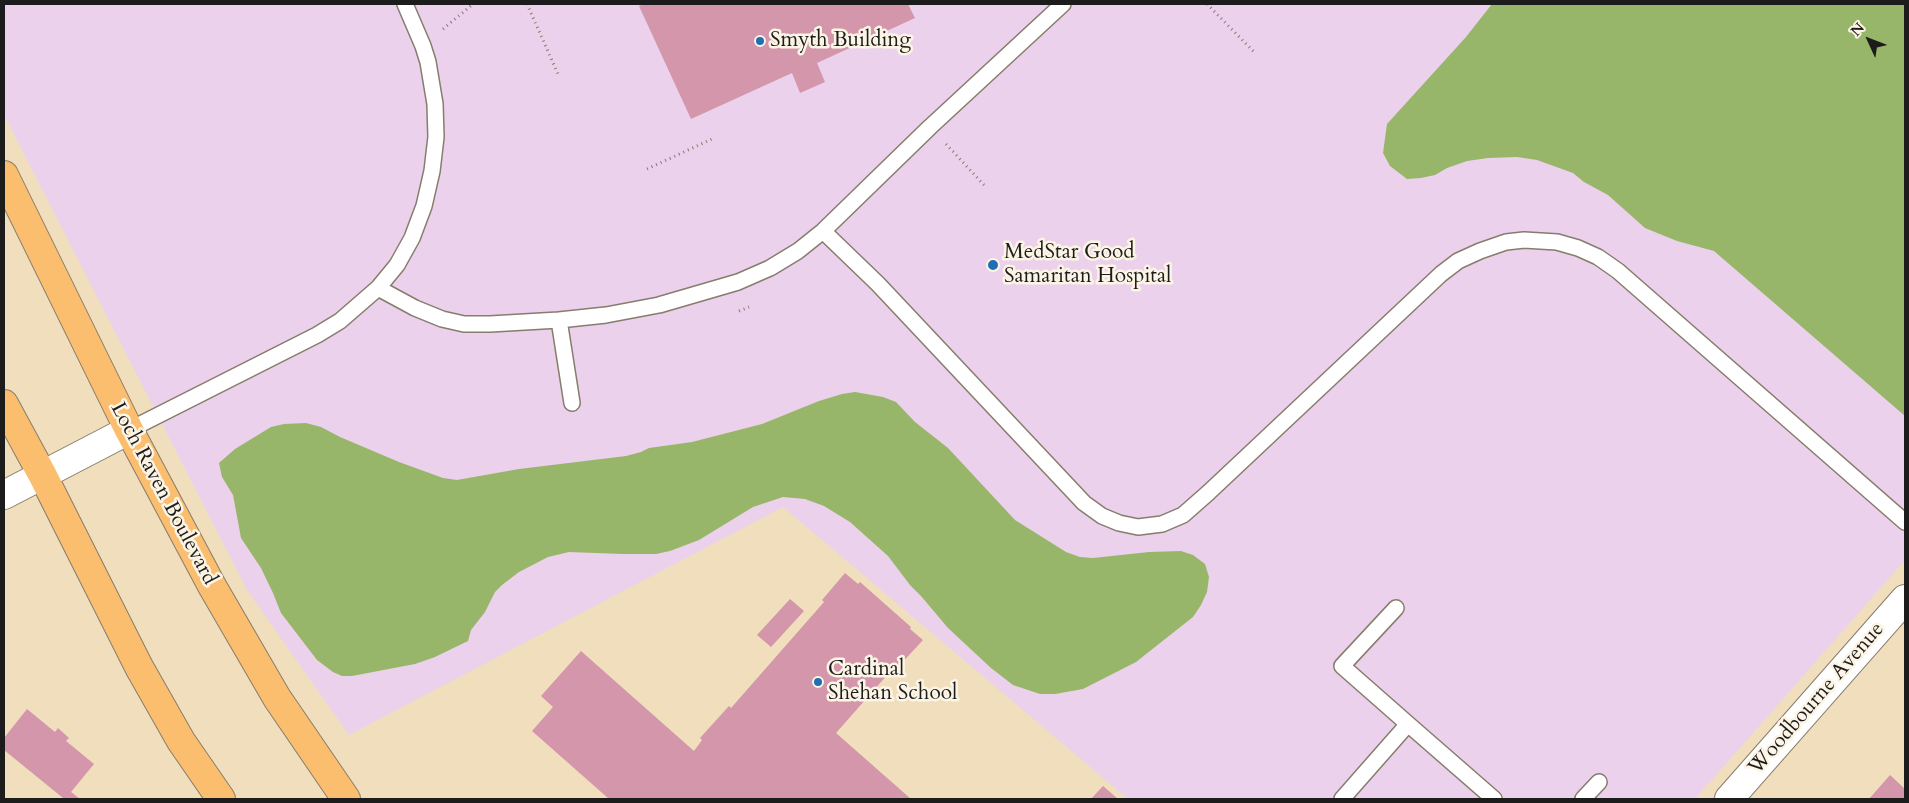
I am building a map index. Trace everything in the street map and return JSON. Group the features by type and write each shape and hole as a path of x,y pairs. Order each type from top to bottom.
{"main road":[{"name":"Loch Raven Boulevard","path":"4,175 129,430 212,586 277,698 346,799"},
{"path":"4,404 43,476 138,667 181,741 222,799"}],"street":[{"path":"4,495 129,430"},
{"name":"Woodbourne Avenue","path":"1729,799 1905,599"}],"lane":[{"path":"129,430 317,335 340,321 378,288 397,265 412,238 424,206 432,171 436,137 435,104 428,62 405,4"},
{"path":"378,288 415,308 442,319 464,324 490,324 606,315 659,305 738,282 770,268 798,251 824,230 930,127 1063,4"},
{"path":"824,230 878,284 1084,503 1102,516 1119,523 1138,527 1162,524 1183,514 1208,493 1441,274 1458,261 1480,251 1506,242 1524,240 1557,242 1578,248 1598,257 1618,271 1905,522"},
{"path":"559,320 572,403"},
{"path":"1396,608 1342,666 1494,799"},
{"path":"1342,799 1408,724"},
{"path":"1582,799 1599,782"}],"path":[{"path":"440,31 473,4"},
{"path":"527,4 558,74"},
{"path":"1207,4 1256,54"},
{"path":"647,169 712,140"},
{"path":"944,142 984,185"}],"shaded area":[{"name":"MedStar Good Samaritan Hospital","path":"4,4 1905,4 1905,560 1695,799 1128,799 783,507 349,735 247,590 4,115"}],"green space":[{"path":"1492,4 1905,4 1905,416 1714,251 1677,241 1645,228 1608,195 1584,182 1573,173 1537,160 1517,157 1467,161 1447,168 1435,175 1407,179 1390,166 1383,153 1387,124 1466,37"},
{"path":"855,392 883,397 896,402 915,422 948,448 1015,520 1066,552 1080,557 1093,558 1149,552 1181,551 1193,555 1205,564 1209,577 1207,592 1201,605 1193,617 1136,662 1083,689 1055,694 1040,694 1013,685 991,668 948,628 910,585 888,556 850,522 824,506 805,499 783,497 753,507 699,540 670,551 656,554 569,552 548,557 519,572 495,592 485,612 471,630 468,641 435,657 415,664 352,676 342,676 317,660 281,613 261,568 241,538 233,495 222,477 219,463 235,449 271,427 284,424 306,423 321,427 399,462 443,478 457,480 519,469 626,456 649,448 692,442 762,424 819,401"}],"building":[{"name":"Smyth Building","path":"644,4 908,4 915,18 817,63 825,82 800,93 792,73 691,119 639,6"},
{"name":"Cardinal Shehan School","path":"845,573 858,584 860,582 923,640 898,667 896,665 836,733 911,799 609,799 532,731 553,707 541,696 581,651 694,751 702,740 700,738 729,706 731,708 824,602 822,600"},
{"path":"790,599 804,611 771,647 757,635"},
{"path":"27,709 55,732 58,728 69,738 66,741 94,764 71,792 80,799 62,799 4,750 4,738"},
{"path":"1890,775 1905,789 1905,799 1869,799"},
{"path":"1103,786 1118,799 1091,799"}],"place":[{"name":"Smyth Building","path":"760,41"},
{"name":"MedStar Good Samaritan Hospital","path":"993,265"},
{"name":"Cardinal Shehan School","path":"818,682"}]}
